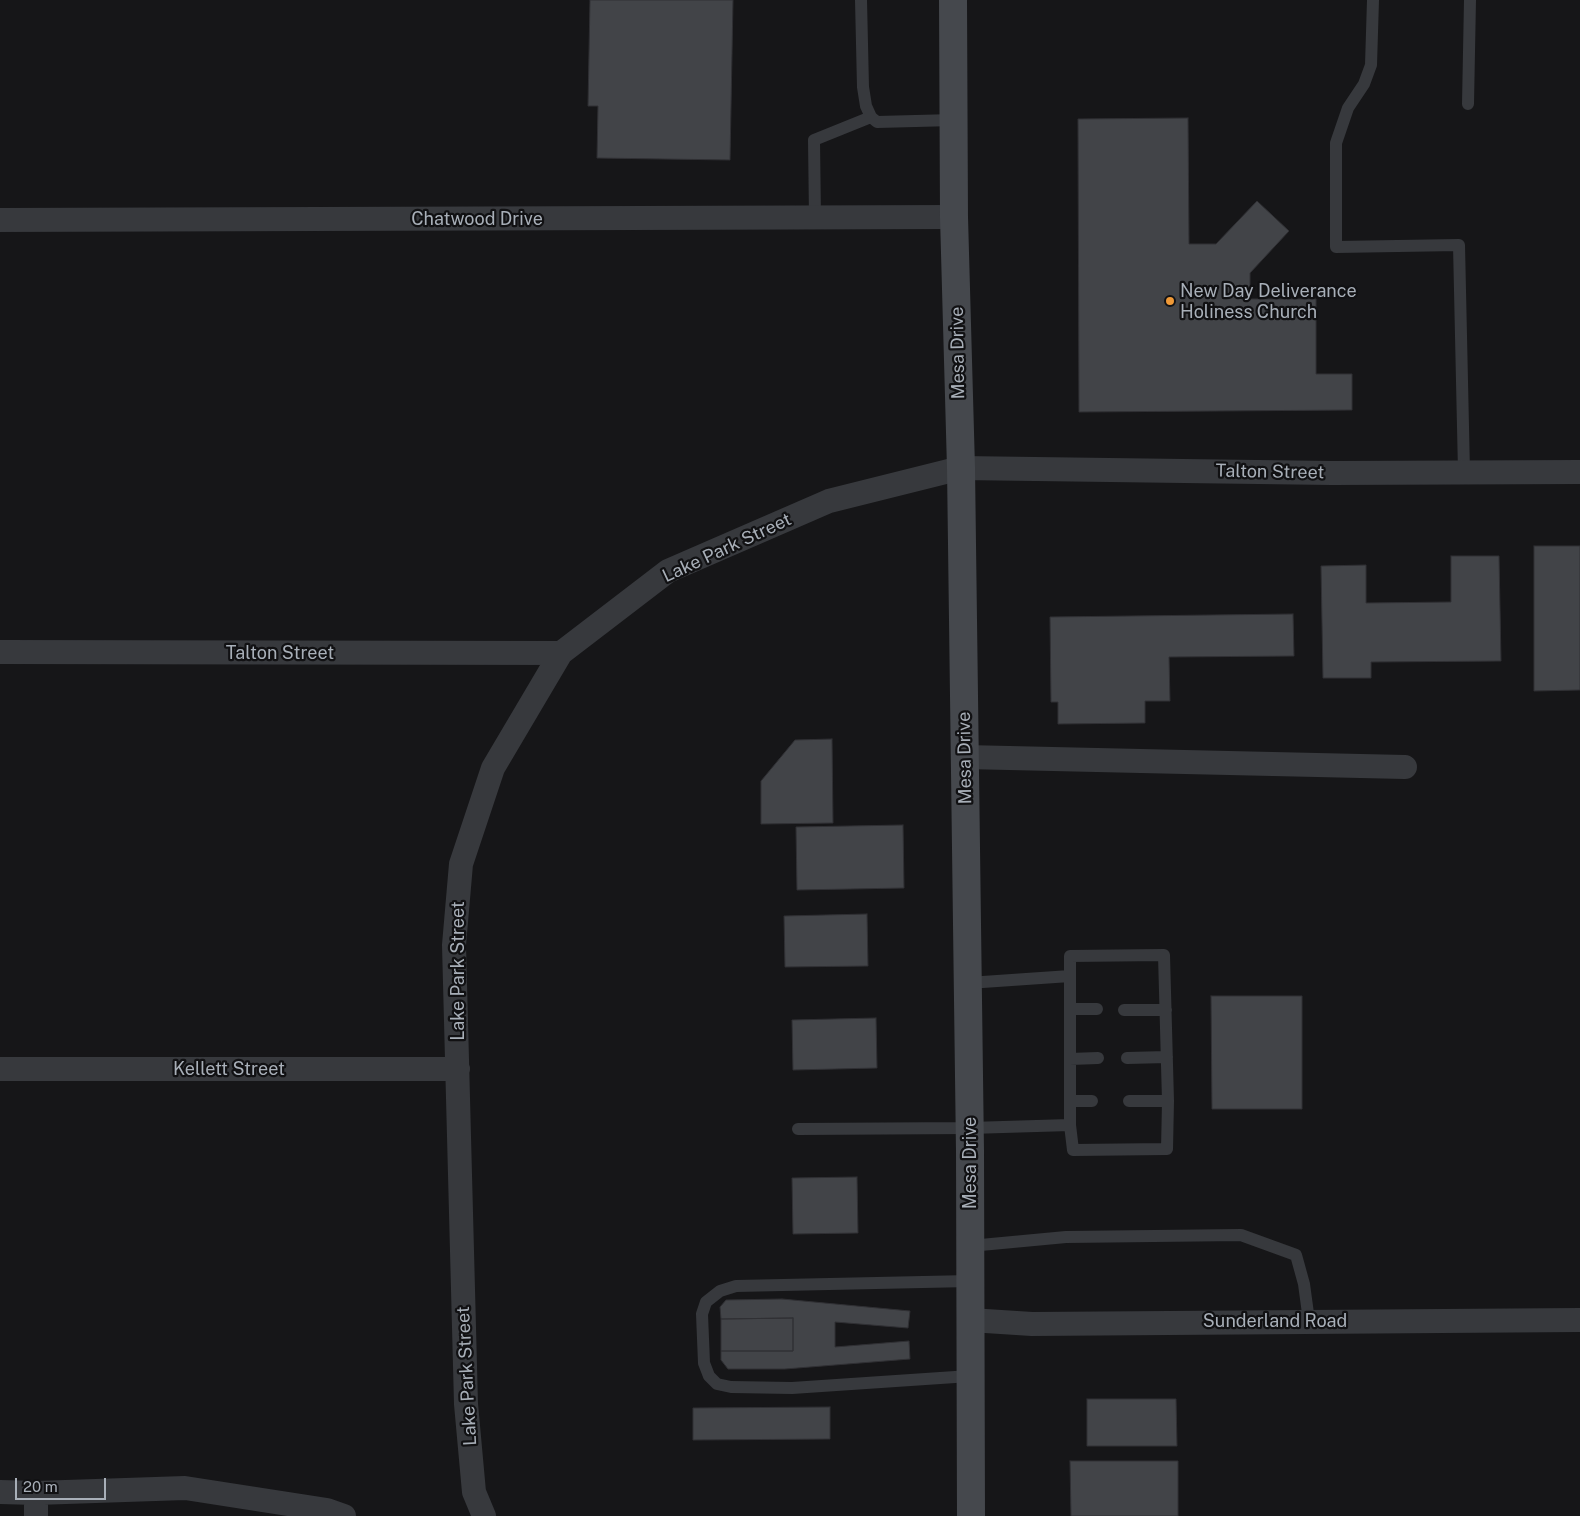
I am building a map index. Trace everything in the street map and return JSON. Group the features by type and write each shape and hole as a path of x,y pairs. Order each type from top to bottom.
{"main road":[{"name":"Mesa Drive","path":"953,0 954,217 961,468 970,1128 971,1516"}],"street":[{"name":"Chatwood Drive","path":"0,220 954,217"},
{"name":"Talton Street","path":"961,468 1244,472 1580,472"},
{"name":"Lake Park Street","path":"484,1516 474,1492 466,1404 454,944 461,864 492,768 561,653 668,572 829,501 961,468"},
{"name":"Talton Street","path":"0,652 561,653"},
{"path":"965,757 1405,767"},
{"name":"Kellett Street","path":"0,1069 458,1069"},
{"name":"Sunderland Road","path":"970,1320 1032,1324 1580,1320"},
{"path":"0,1492 36,1505 185,1488 327,1510 344,1516"}],"lane":[{"path":"861,0 863,87 866,106 871,117 877,122 954,120"},
{"path":"1373,0 1371,65 1364,84 1348,108 1336,143 1336,247 1459,245 1464,472"},
{"path":"1468,104 1470,0"},
{"path":"815,218 814,140 871,117"},
{"path":"1164,955 1168,1101 1167,1149 1073,1150 1070,1125 1070,976 1070,956 1164,955"},
{"path":"968,983 1070,976"},
{"path":"1070,1009 1097,1009"},
{"path":"1124,1010 1166,1010"},
{"path":"1127,1058 1167,1057"},
{"path":"1070,1059 1098,1058"},
{"path":"1070,1101 1092,1101"},
{"path":"1129,1101 1168,1101"},
{"path":"798,1129 970,1128 1070,1125"},
{"path":"970,1246 1066,1237 1241,1235 1296,1255 1304,1284 1309,1321"},
{"path":"970,1280 736,1286 720,1291 706,1302 702,1314 704,1363 709,1376 717,1384 732,1387 792,1388 970,1376"}],"building":[{"path":"590,0 733,0 730,160 597,158 598,106 588,106"},
{"path":"1188,118 1189,244 1216,244 1257,201 1289,231 1250,273 1250,299 1316,299 1316,374 1352,374 1352,410 1079,412 1078,119"},
{"path":"1534,546 1580,546 1580,690 1534,691"},
{"path":"1451,556 1499,556 1501,661 1371,662 1371,678 1323,678 1321,566 1366,565 1366,603 1451,602"},
{"path":"1293,614 1294,656 1169,657 1170,701 1145,701 1145,723 1058,724 1058,702 1051,702 1050,617"},
{"path":"832,739 833,823 761,824 761,781 795,740"},
{"path":"903,825 904,888 797,890 796,827"},
{"path":"867,914 868,966 785,967 784,916"},
{"path":"1211,996 1302,996 1302,1109 1212,1109"},
{"path":"876,1018 877,1068 793,1070 792,1020"},
{"path":"857,1177 858,1233 793,1234 792,1178"},
{"path":"782,1299 910,1311 908,1328 835,1322 835,1347 909,1341 910,1359 785,1369 728,1369 721,1360 721,1351 793,1351 793,1318 721,1319 720,1307 726,1300"},
{"path":"793,1318 793,1351 721,1351 721,1319"},
{"path":"1087,1399 1176,1399 1177,1446 1087,1446"},
{"path":"830,1407 830,1439 693,1440 693,1408"},
{"path":"1070,1461 1178,1461 1178,1516 1071,1516"}],"place":[{"name":"New Day Deliverance Holiness Church","path":"1170,301"}]}
